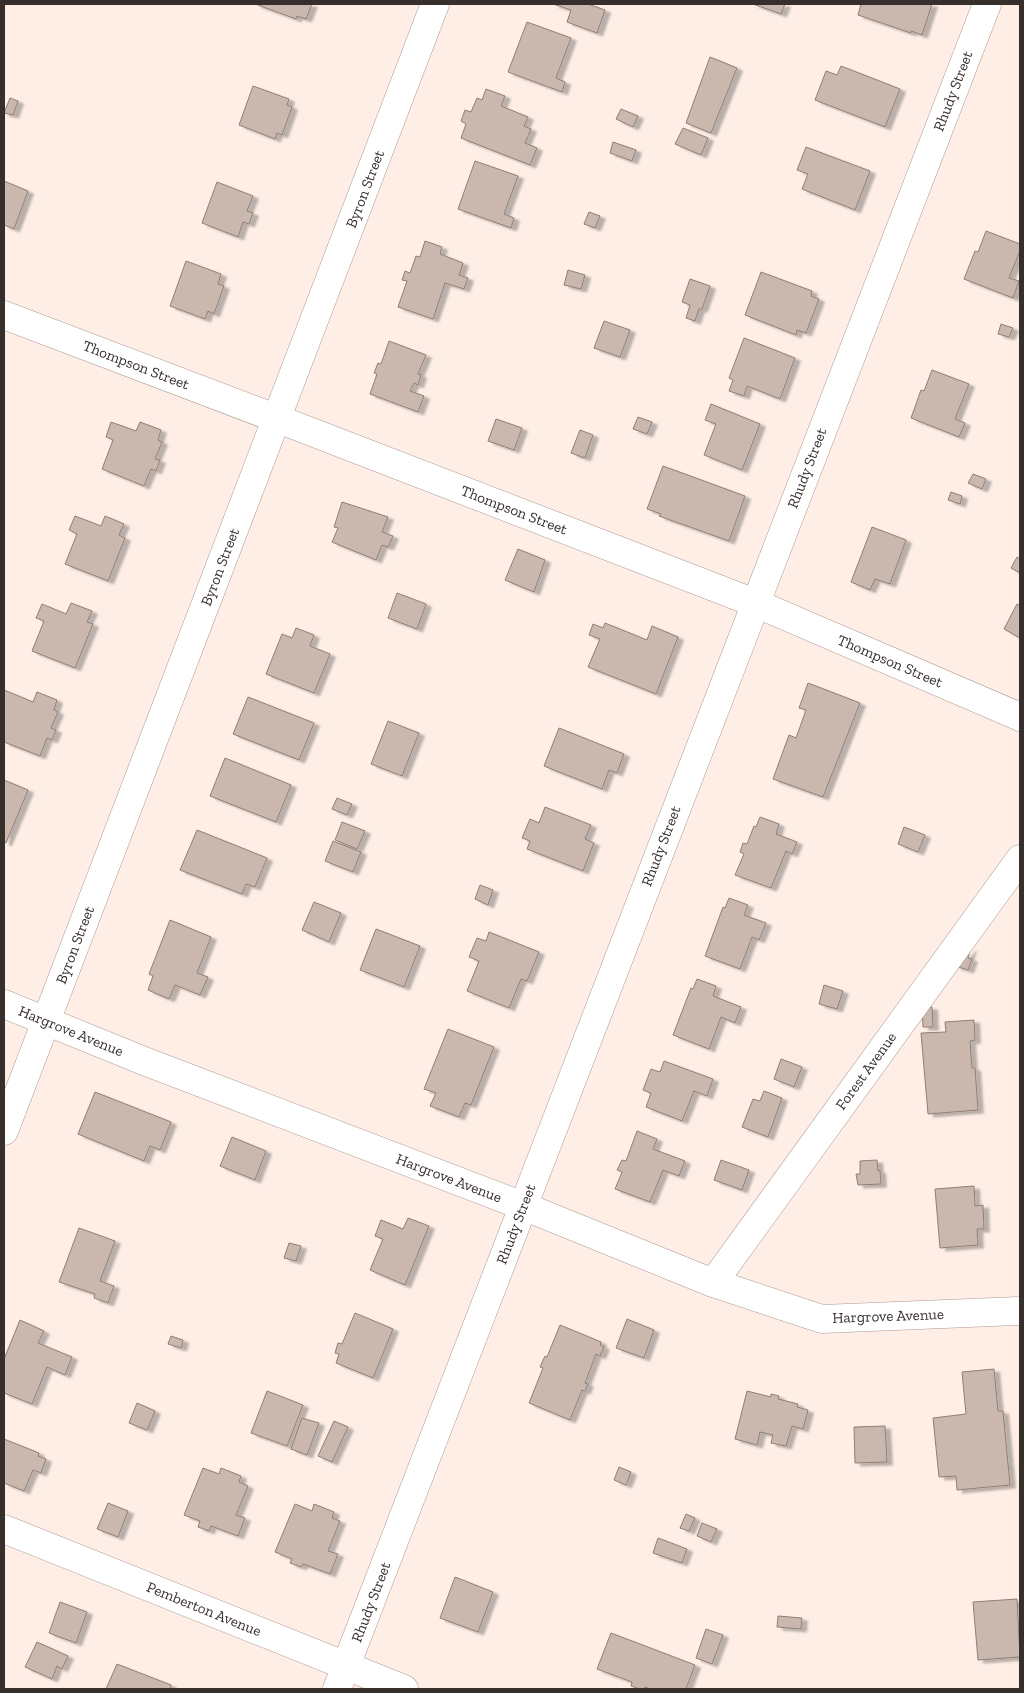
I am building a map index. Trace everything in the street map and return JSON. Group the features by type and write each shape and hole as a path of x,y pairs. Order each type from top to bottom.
{"street":[{"name":"Byron Street","path":"4,1131 278,419 435,4"},
{"name":"Rhudy Street","path":"341,1678 755,604 983,5"},
{"name":"Thompson Street","path":"4,315 755,604 1020,717"},
{"name":"Forest Avenue","path":"712,1283 1020,859"},
{"name":"Hargrove Avenue","path":"4,1004 153,1064 523,1206 712,1283 822,1318 1020,1311"},
{"name":"Pemberton Avenue","path":"4,1529 341,1678 404,1689"}],"building":[{"path":"255,4 312,4 306,19 297,16 296,19"},
{"path":"553,4 588,4 605,10 597,33 567,22 571,10"},
{"path":"753,4 785,4 781,14"},
{"path":"861,4 932,4 922,35 858,15"},
{"path":"527,22 571,38 556,78 565,82 562,92 508,72"},
{"path":"710,57 737,68 711,133 686,123"},
{"path":"841,66 900,89 885,127 815,100 826,71 837,75"},
{"path":"253,86 289,99 287,105 292,107 282,135 277,133 275,139 239,125"},
{"path":"486,89 505,96 501,106 528,117 524,126 531,129 525,143 537,148 530,165 461,138 466,124 461,121 465,110 471,112 477,98 482,100"},
{"path":"10,98 18,101 13,115 4,113"},
{"path":"621,109 638,116 633,127 616,119"},
{"path":"683,128 708,138 701,155 675,144"},
{"path":"613,142 636,150 632,161 610,153"},
{"path":"806,147 870,171 855,210 802,189 808,174 797,170"},
{"path":"475,161 518,176 504,214 514,218 511,228 458,209"},
{"path":"4,181 28,191 14,229 4,225"},
{"path":"217,182 253,196 247,211 253,213 249,224 243,222 238,237 202,223"},
{"path":"589,212 600,216 595,228 584,224"},
{"path":"986,231 1020,244 1020,251 1009,278 1019,281 1013,298 964,279 975,251 978,252"},
{"path":"425,241 442,247 440,254 463,263 459,275 468,278 464,289 445,283 433,319 398,307 407,281 402,280 405,271 410,273 416,256 420,257"},
{"path":"186,261 221,274 218,284 224,286 214,314 208,311 205,319 170,306"},
{"path":"568,270 585,275 581,289 564,285"},
{"path":"761,272 812,291 811,296 819,299 806,333 797,330 796,335 745,315"},
{"path":"690,279 710,286 702,309 699,309 695,321 686,318 690,305 682,302"},
{"path":"604,321 630,330 620,357 594,348"},
{"path":"1001,324 1013,328 1009,337 998,334"},
{"path":"744,338 795,358 780,399 747,386 744,396 729,391 733,380 729,378"},
{"path":"389,341 426,355 418,374 421,375 418,385 414,383 410,391 424,396 418,412 370,394 377,374 374,373 378,363 381,364"},
{"path":"932,370 969,384 955,419 965,423 959,437 911,418 921,390 924,391"},
{"path":"711,404 760,424 742,470 704,455 716,424 705,420"},
{"path":"638,417 652,422 647,434 633,429"},
{"path":"496,419 522,428 514,450 488,441"},
{"path":"111,422 136,431 140,422 161,430 158,440 162,442 155,459 160,460 156,471 151,469 144,486 102,469 113,440 106,437"},
{"path":"580,430 593,435 585,458 571,453"},
{"path":"663,466 745,496 729,541 659,516 661,514 647,509"},
{"path":"973,474 986,479 982,489 968,483"},
{"path":"951,492 962,496 960,504 948,500"},
{"path":"342,502 388,517 382,532 393,536 388,547 382,545 376,560 332,542 338,528 334,527"},
{"path":"75,516 101,526 105,516 124,524 119,535 125,538 108,581 65,564 77,534 69,530"},
{"path":"872,527 906,540 890,584 875,579 870,590 851,582"},
{"path":"518,549 545,560 534,592 505,580"},
{"path":"1017,557 1020,559 1020,573 1011,568"},
{"path":"397,593 426,604 417,629 388,618"},
{"path":"71,603 92,611 87,622 93,624 75,668 32,651 44,621 36,618 42,604 66,614"},
{"path":"1020,603 1020,638 1004,629 1017,604 1019,605"},
{"path":"605,623 647,640 652,626 678,637 656,694 588,667 600,639 589,635 593,624 603,628"},
{"path":"296,628 314,635 310,646 330,654 314,693 266,674 282,634 292,638"},
{"path":"808,683 860,703 823,797 773,779 789,735 796,738 806,710 799,708"},
{"path":"4,690 33,702 37,692 57,700 54,710 58,712 51,728 56,730 52,740 47,738 40,756 4,742"},
{"path":"248,697 314,723 299,760 233,734"},
{"path":"388,721 419,733 402,776 371,764"},
{"path":"559,728 624,754 617,773 609,770 602,789 544,766"},
{"path":"225,758 291,785 276,822 210,796"},
{"path":"4,780 28,790 6,843 4,842"},
{"path":"337,798 352,804 347,815 332,809"},
{"path":"545,807 591,825 585,839 594,843 583,871 527,849 530,841 522,838 530,819 539,823"},
{"path":"760,817 779,824 776,834 797,842 792,854 786,851 771,888 735,875 744,854 740,852 743,843 747,844 754,826 756,827"},
{"path":"342,822 365,831 357,849 335,840"},
{"path":"904,827 925,835 918,852 898,844"},
{"path":"197,830 267,858 255,887 246,884 242,894 180,870"},
{"path":"333,841 361,852 353,872 325,861"},
{"path":"480,885 493,890 488,905 475,899"},
{"path":"729,898 748,905 744,915 766,923 759,940 752,937 740,969 705,956 723,907 725,908"},
{"path":"314,902 341,913 329,942 302,930"},
{"path":"170,920 211,937 197,973 208,977 200,995 175,985 169,999 148,990 153,976 149,974"},
{"path":"376,929 420,946 404,987 360,970"},
{"path":"489,932 539,952 527,981 521,979 509,1008 467,991 479,961 469,957 477,938 486,941"},
{"path":"971,948 968,958 972,959 968,970 955,966"},
{"path":"697,979 716,986 713,996 741,1007 735,1023 721,1017 709,1049 673,1035 691,988 693,989"},
{"path":"824,985 843,991 837,1009 819,1004"},
{"path":"922,1007 932,1007 933,1027 923,1027"},
{"path":"974,1020 975,1040 970,1041 972,1068 975,1068 978,1110 928,1114 921,1033 946,1032 945,1022"},
{"path":"448,1029 494,1047 471,1105 465,1103 459,1117 430,1106 436,1093 424,1089"},
{"path":"781,1059 802,1067 794,1087 774,1079"},
{"path":"664,1061 713,1079 707,1096 694,1091 682,1121 646,1107 651,1093 643,1090 651,1069 660,1072"},
{"path":"764,1091 782,1098 768,1137 742,1127 753,1099 760,1101"},
{"path":"95,1092 171,1122 160,1150 150,1146 144,1161 78,1134"},
{"path":"637,1131 657,1139 653,1149 685,1161 679,1176 663,1170 650,1202 615,1189 622,1172 617,1170 622,1160 626,1161"},
{"path":"232,1137 266,1151 255,1180 220,1166"},
{"path":"721,1160 749,1170 742,1190 714,1180"},
{"path":"877,1160 881,1184 858,1185 856,1174 860,1174 860,1161"},
{"path":"974,1186 975,1206 983,1205 984,1229 977,1229 978,1245 940,1248 935,1189"},
{"path":"408,1218 429,1226 405,1285 370,1270 383,1239 375,1236 381,1220 403,1229"},
{"path":"79,1228 115,1241 100,1281 114,1286 108,1303 94,1298 95,1294 59,1282"},
{"path":"289,1243 301,1246 296,1261 284,1258"},
{"path":"355,1313 393,1329 373,1378 336,1363 339,1354 335,1353 338,1343 342,1344"},
{"path":"627,1319 654,1330 644,1358 616,1348"},
{"path":"20,1320 44,1331 38,1343 72,1357 65,1375 47,1367 32,1404 4,1393 4,1359"},
{"path":"560,1325 601,1342 600,1345 604,1347 600,1356 596,1354 585,1383 588,1384 585,1391 582,1390 570,1420 529,1403 543,1368 540,1367 545,1356 547,1357"},
{"path":"171,1336 183,1340 181,1348 168,1344"},
{"path":"994,1369 998,1411 1003,1411 1010,1485 957,1490 956,1476 939,1477 933,1418 966,1414 962,1372"},
{"path":"267,1391 303,1405 287,1446 251,1433"},
{"path":"747,1391 771,1397 771,1394 779,1396 778,1399 798,1404 797,1407 808,1410 803,1429 792,1426 786,1446 771,1443 773,1435 760,1432 757,1445 735,1439"},
{"path":"137,1403 155,1411 147,1430 129,1423"},
{"path":"302,1418 319,1423 307,1455 291,1449"},
{"path":"334,1421 348,1427 332,1462 318,1456"},
{"path":"885,1426 887,1462 855,1463 854,1427"},
{"path":"4,1439 39,1453 38,1456 46,1459 41,1473 33,1470 24,1491 4,1483"},
{"path":"619,1467 631,1472 626,1485 614,1480"},
{"path":"203,1468 219,1474 221,1468 241,1476 239,1482 248,1486 236,1515 245,1518 238,1536 211,1526 209,1531 198,1527 200,1521 184,1515"},
{"path":"108,1503 128,1511 118,1537 97,1529"},
{"path":"295,1504 312,1511 314,1504 334,1512 332,1518 340,1521 328,1551 338,1554 330,1574 303,1564 301,1567 290,1563 292,1559 275,1552"},
{"path":"686,1514 695,1518 689,1531 680,1528"},
{"path":"702,1523 717,1529 711,1542 697,1536"},
{"path":"658,1538 687,1549 682,1563 653,1553"},
{"path":"455,1577 493,1592 478,1632 440,1618"},
{"path":"1017,1599 1020,1657 978,1660 973,1602"},
{"path":"60,1602 87,1612 76,1643 49,1633"},
{"path":"778,1616 802,1618 801,1629 777,1627"},
{"path":"706,1629 723,1635 712,1664 696,1658"},
{"path":"611,1633 695,1665 686,1689 650,1689 645,1687 640,1689 631,1686 632,1682 597,1669"},
{"path":"37,1642 68,1656 62,1669 57,1666 52,1679 25,1667"},
{"path":"117,1664 171,1685 170,1689 106,1689"}]}
